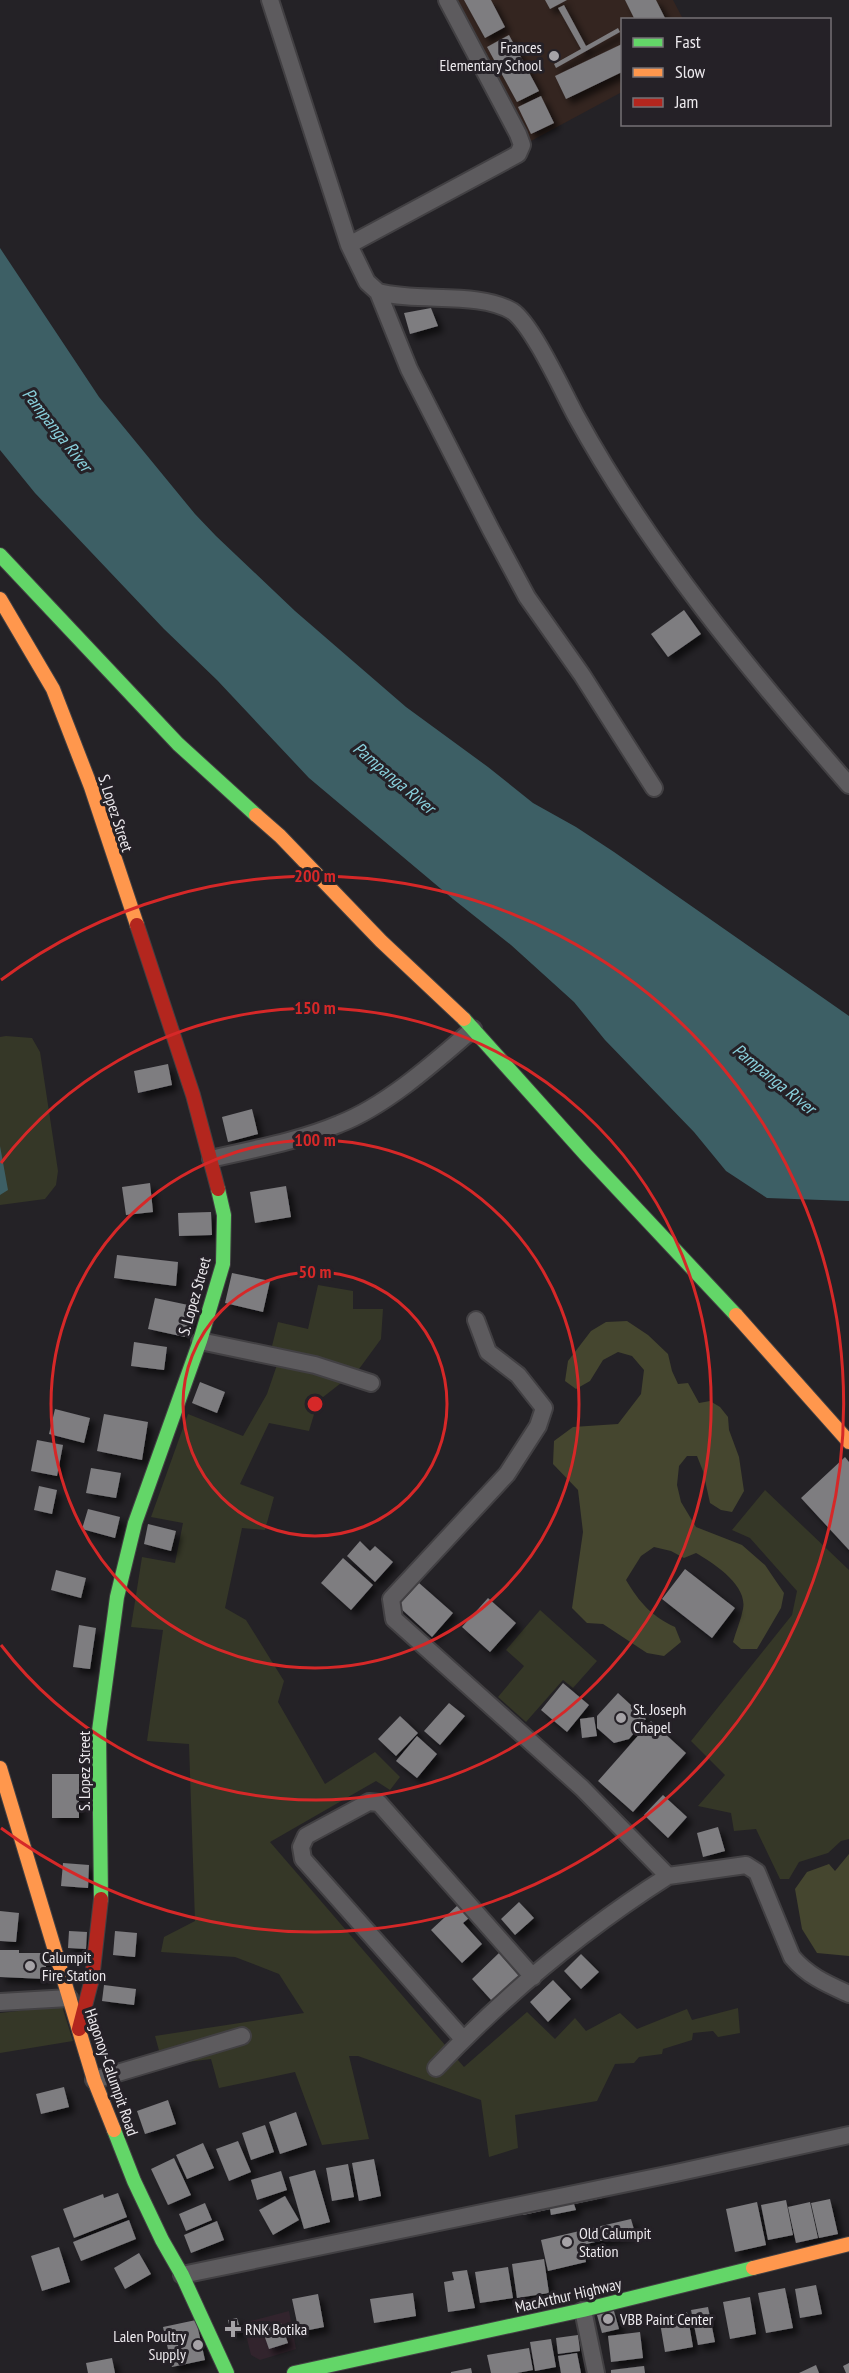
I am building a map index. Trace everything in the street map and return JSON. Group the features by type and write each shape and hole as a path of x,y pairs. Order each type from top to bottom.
{"main road":[{"path":"0,555 177,744 280,836 381,940 473,1029 849,1442"},
{"name":"S. Lopez Street","path":"0,599 53,689 91,787 193,1095 224,1215 223,1264 200,1341 135,1523 117,1597 99,1731 102,1891 92,1979 79,2028"},
{"name":"Hagonoy-Calumpit Road","path":"0,1768 94,2080 135,2181 227,2373"},
{"name":"MacArthur Highway","path":"294,2373 583,2310 849,2244"}],"street":[{"path":"270,0 349,244 367,282 378,292 414,379 527,597 582,675 654,788"},
{"path":"349,244 518,154 522,145 447,0"},
{"path":"378,292 396,296 492,302 514,312 528,329 587,436 631,507 716,628 849,785"},
{"path":"211,1159 270,1145 340,1124 393,1094 473,1029"},
{"path":"476,1320 488,1352 518,1375 544,1408 538,1425 507,1474 391,1599 394,1619 582,1788 668,1876"},
{"path":"200,1341 315,1365 370,1383"},
{"path":"463,2039 303,1859 301,1847 306,1836 369,1802 379,1803 533,1977"},
{"path":"436,2068 463,2039 592,1926 668,1876 746,1865 752,1868 757,1872 792,1957 800,1968 817,1980 849,1994"},
{"path":"0,2002 69,1998"},
{"path":"94,2080 242,2036"},
{"path":"182,2275 849,2135"},
{"path":"583,2310 596,2373"}],"shaded area":[{"name":"Frances Elementary School","path":"456,0 673,0 682,18 621,18 621,93 529,142"},
{"path":"289,2311 296,2349 260,2360 251,2355 243,2323"}],"green space":[{"path":"0,1037 32,1038 40,1052 58,1171 56,1185 45,1199 0,1205"},
{"path":"318,1285 353,1291 353,1309 383,1309 381,1339 359,1369 318,1401 309,1431 269,1423 240,1484 274,1497 265,1530 242,1528 225,1608 246,1620 284,1681 278,1702 325,1784 375,1752 400,1777 390,1790 376,1781 270,1842 464,2067 527,2012 555,2039 575,2018 586,2031 620,2013 637,2029 687,2009 692,2020 738,2008 740,2033 718,2037 713,2031 693,2033 692,2040 663,2049 662,2054 639,2057 634,2063 615,2064 597,2101 515,2115 518,2148 489,2157 481,2100 358,2056 349,2056 369,2139 322,2145 295,2072 219,2088 211,2059 163,2065 155,2036 304,2013 279,1974 235,1957 161,1952 164,1937 195,1921 189,1744 147,1741 163,1630 131,1627 142,1557 175,1563 183,1523 151,1517 188,1414 243,1436 267,1394 279,1359 270,1354 278,1322 308,1329"},
{"path":"627,1321 648,1335 668,1354 678,1384 688,1383 699,1403 710,1401 720,1407 728,1417 729,1430 739,1457 744,1491 732,1512 721,1510 710,1503 697,1456 687,1456 679,1466 677,1485 681,1502 696,1527 742,1545 765,1565 784,1593 781,1608 757,1649 741,1649 733,1642 743,1609 743,1600 735,1583 696,1553 684,1558 671,1551 654,1547 641,1556 626,1580 647,1608 675,1627 681,1642 664,1656 647,1653 603,1624 587,1623 572,1608 583,1532 578,1490 553,1464 554,1441 573,1427 618,1424 641,1394 644,1370 632,1356 618,1352 603,1360 590,1381 576,1389 565,1381 568,1361 591,1331 606,1322"},
{"path":"765,1490 849,1570 849,1839 841,1841 828,1853 799,1862 789,1879 780,1879 756,1829 734,1831 731,1813 698,1806 725,1775 691,1741 792,1615 797,1591 750,1538 732,1530"},
{"path":"540,1610 597,1661 573,1688 563,1680 526,1722 498,1697 524,1666 506,1650"},
{"path":"849,1854 849,1956 817,1953 802,1929 795,1889 807,1872 829,1864 835,1871"},
{"path":"62,2006 73,2041 0,2053 0,2013"}],"water":[{"name":"Pampanga River","path":"0,248 99,397 195,514 295,611 406,707 533,803 614,852 849,1016 849,1201 767,1198 726,1171 694,1132 605,1040 574,1002 511,945 309,778 35,493 0,450"},
{"path":"0,1146 8,1190 0,1195"}],"building":[{"path":"464,0 491,0 505,27 485,38"},
{"path":"545,0 567,0 550,9"},
{"path":"625,0 656,0 665,18 634,18"},
{"path":"564,5 586,46 618,28 620,32 556,68 554,64 581,49 558,8"},
{"path":"509,35 539,91 517,102 487,47"},
{"path":"621,44 621,72 566,99 555,76"},
{"path":"541,96 554,123 531,134 518,107"},
{"path":"431,308 438,326 410,334 404,313"},
{"path":"684,610 701,634 668,657 651,634"},
{"path":"168,1064 172,1085 138,1093 134,1071"},
{"path":"252,1109 258,1134 228,1142 222,1117"},
{"path":"150,1183 153,1212 126,1215 122,1187"},
{"path":"286,1186 291,1217 255,1223 250,1192"},
{"path":"211,1212 212,1235 179,1236 178,1213"},
{"path":"117,1255 178,1262 176,1286 114,1278"},
{"path":"232,1273 270,1281 263,1312 225,1303"},
{"path":"155,1298 193,1306 185,1337 148,1329"},
{"path":"134,1342 167,1347 164,1370 131,1366"},
{"path":"200,1382 225,1392 217,1413 192,1403"},
{"path":"55,1409 90,1418 84,1443 49,1434"},
{"path":"104,1414 148,1422 142,1460 97,1451"},
{"path":"37,1440 63,1445 57,1476 31,1471"},
{"path":"845,1457 849,1462 849,1550 801,1498"},
{"path":"91,1468 121,1473 116,1498 86,1493"},
{"path":"39,1486 57,1490 52,1514 34,1510"},
{"path":"88,1509 120,1517 115,1538 82,1529"},
{"path":"148,1524 176,1531 171,1551 144,1544"},
{"path":"360,1541 370,1551 375,1546 393,1562 375,1582 347,1556"},
{"path":"343,1558 373,1585 351,1610 321,1583"},
{"path":"685,1569 735,1608 712,1638 662,1599"},
{"path":"56,1570 86,1578 81,1598 51,1590"},
{"path":"419,1583 453,1613 432,1637 398,1606"},
{"path":"488,1598 516,1623 490,1652 462,1627"},
{"path":"79,1625 96,1628 90,1669 73,1667"},
{"path":"563,1683 589,1705 567,1732 541,1710"},
{"name":"St. Joseph Chapel","path":"618,1693 646,1719 629,1739 614,1743 597,1728 597,1716"},
{"path":"449,1703 465,1716 440,1745 424,1731"},
{"path":"400,1716 418,1733 396,1756 378,1739"},
{"path":"594,1717 597,1736 582,1738 580,1719"},
{"path":"651,1721 686,1753 633,1812 598,1781"},
{"path":"417,1736 437,1754 417,1778 396,1761"},
{"path":"52,1774 79,1774 79,1818 52,1818"},
{"path":"663,1795 687,1817 668,1838 644,1815"},
{"path":"718,1827 725,1851 703,1857 697,1833"},
{"path":"63,1863 89,1865 88,1888 61,1886"},
{"path":"519,1902 534,1918 515,1935 501,1919"},
{"path":"458,1905 469,1918 463,1923 482,1944 462,1963 431,1930"},
{"path":"0,1911 19,1913 16,1942 0,1941"},
{"path":"69,1931 87,1932 86,1949 68,1948"},
{"path":"115,1931 137,1933 135,1957 113,1955"},
{"path":"0,1950 46,1953 46,1979 0,1977"},
{"path":"499,1953 519,1976 492,2001 472,1979"},
{"path":"581,1954 599,1972 581,1989 564,1971"},
{"path":"553,1980 571,1999 548,2022 530,2002"},
{"path":"104,1985 136,1989 134,2005 102,2001"},
{"path":"64,2087 69,2107 41,2114 36,2094"},
{"path":"168,2100 176,2124 145,2134 137,2111"},
{"path":"296,2112 307,2145 280,2154 269,2122"},
{"path":"265,2125 274,2152 251,2160 242,2133"},
{"path":"238,2141 251,2172 229,2181 216,2149"},
{"path":"203,2143 214,2168 187,2179 176,2155"},
{"path":"174,2158 191,2195 168,2205 151,2169"},
{"path":"374,2159 381,2196 359,2201 352,2163"},
{"path":"348,2164 354,2197 332,2201 326,2168"},
{"path":"315,2170 330,2222 304,2229 289,2177"},
{"path":"281,2171 287,2190 257,2200 251,2180"},
{"path":"601,2191 602,2198 574,2204 576,2210 551,2215 550,2209 523,2215 521,2208"},
{"path":"118,2193 127,2217 74,2238 63,2209 103,2194 104,2198"},
{"path":"285,2196 299,2220 273,2235 259,2210"},
{"path":"830,2199 838,2234 819,2238 811,2203"},
{"path":"786,2200 793,2235 768,2240 761,2205"},
{"path":"757,2202 766,2245 735,2252 726,2209"},
{"path":"810,2202 818,2238 796,2243 788,2207"},
{"path":"205,2203 212,2220 186,2231 179,2214"},
{"name":"Old Calumpit Station","path":"631,2219 635,2233 582,2245 586,2262 548,2271 541,2240"},
{"path":"129,2220 136,2239 81,2261 73,2242"},
{"path":"217,2221 224,2240 191,2253 184,2235"},
{"path":"59,2247 70,2282 42,2291 31,2256"},
{"path":"139,2253 151,2274 125,2289 114,2268"},
{"path":"544,2259 549,2293 517,2298 512,2264"},
{"path":"508,2267 513,2298 480,2303 475,2272"},
{"path":"467,2270 475,2308 448,2312 444,2282 454,2280 452,2272"},
{"path":"816,2285 822,2314 800,2318 795,2289"},
{"path":"785,2288 793,2328 766,2333 758,2293"},
{"path":"413,2293 416,2316 374,2323 370,2299"},
{"path":"318,2294 324,2327 299,2332 292,2299"},
{"path":"750,2297 756,2334 730,2339 723,2302"},
{"path":"708,2307 715,2342 698,2345 691,2310"},
{"path":"614,2311 619,2329 602,2333 597,2315"},
{"path":"687,2312 693,2347 665,2352 659,2317"},
{"path":"237,2318 241,2331 231,2333 228,2320"},
{"path":"196,2320 205,2360 172,2367 163,2327"},
{"path":"281,2323 288,2343 269,2349 262,2329"},
{"path":"640,2332 643,2358 611,2362 608,2336"},
{"path":"578,2335 580,2351 558,2354 556,2338"},
{"path":"551,2339 556,2367 535,2371 530,2342"},
{"path":"529,2348 533,2370 517,2373 491,2373 487,2355"},
{"path":"577,2353 581,2373 561,2373 558,2356"},
{"path":"112,2358 115,2373 88,2373 86,2363"},
{"path":"849,2363 849,2373 846,2373 843,2366"},
{"path":"816,2365 819,2373 799,2373"},
{"path":"644,2366 645,2373 611,2373 611,2370"},
{"path":"471,2368 472,2373 451,2373 451,2372"}],"traffic: fast":[{"path":"0,555 178,744 256,815"},
{"path":"464,1019 586,1155 736,1315"},
{"path":"101,1899 99,1731 117,1597 135,1523 200,1341 223,1264 224,1215 218,1189"},
{"path":"114,2130 134,2181 162,2240 182,2275 227,2373"},
{"path":"294,2373 583,2310 753,2268"}],"traffic: slow":[{"path":"0,599 53,689 91,787 137,925"},
{"path":"256,815 280,836 381,941 464,1019"},
{"path":"736,1315 849,1442"},
{"path":"0,1768 94,2080 114,2130"},
{"path":"753,2268 849,2244"}],"traffic: jam":[{"path":"137,925 193,1095 218,1189"},
{"path":"79,2029 92,1979 101,1899"}],"place":[{"name":"Frances Elementary School","path":"554,56"},
{"name":"St. Joseph Chapel","path":"621,1718"},
{"name":"Calumpit Fire Station","path":"30,1966"},
{"name":"Old Calumpit Station","path":"567,2242"},
{"name":"VBB Paint Center","path":"608,2319"},
{"name":"RNK Botika","path":"233,2329"},
{"name":"Lalen Poultry Supply","path":"198,2345"}]}
